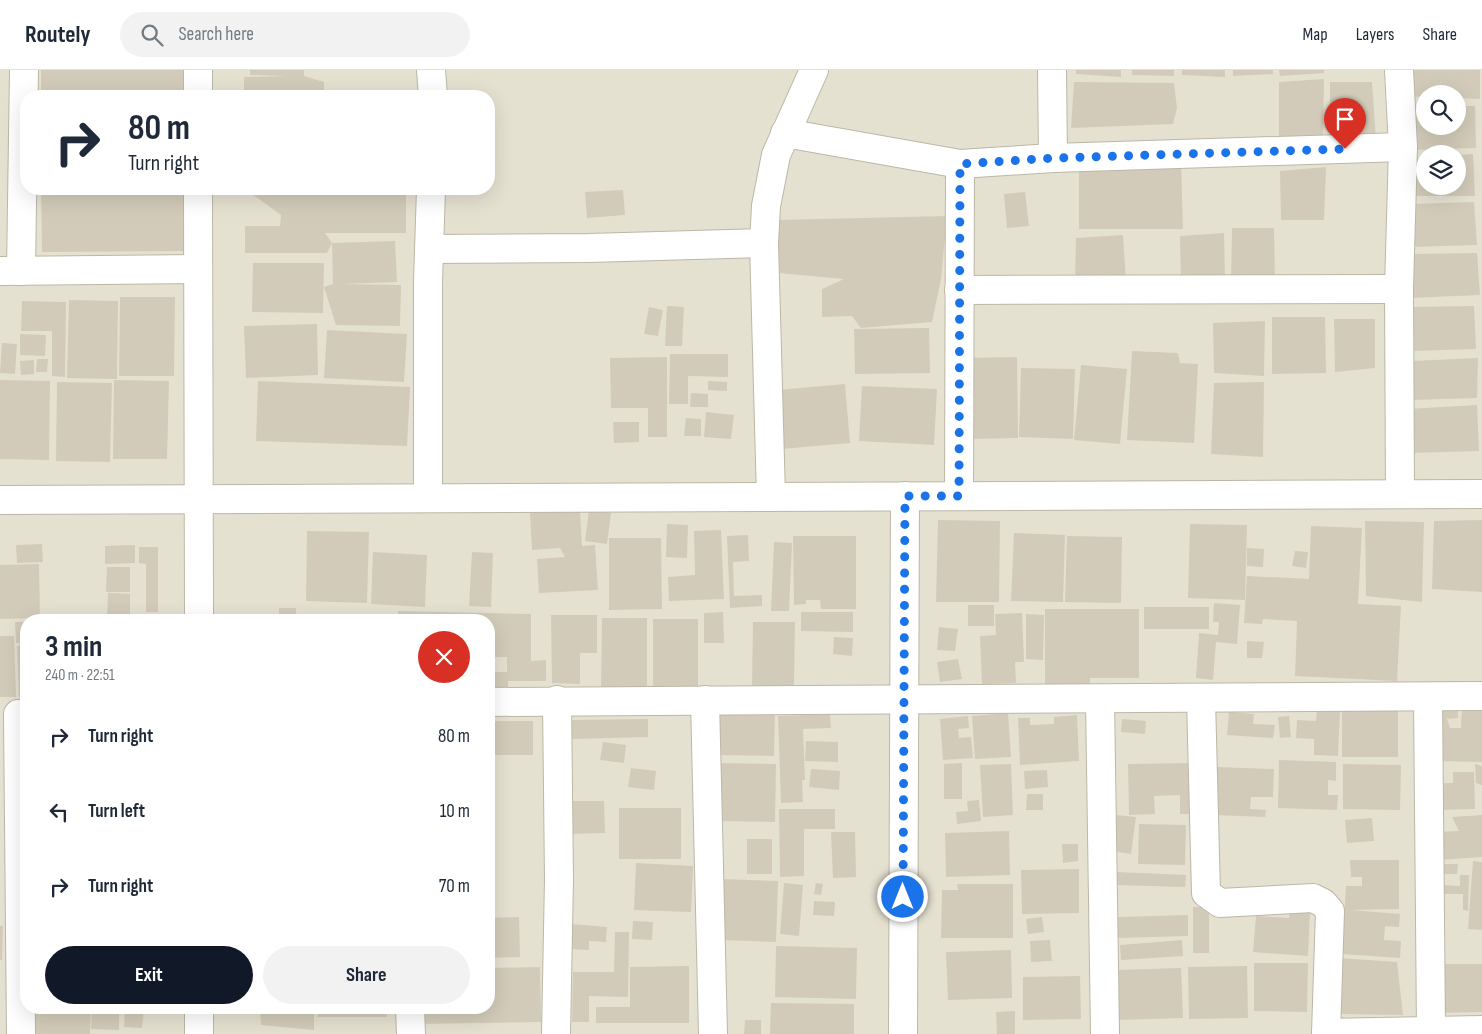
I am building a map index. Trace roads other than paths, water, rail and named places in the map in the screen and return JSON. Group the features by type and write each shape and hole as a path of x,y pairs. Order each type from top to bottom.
{"street":[{"path":"23,90 24,70"},
{"path":"198,70 198,90"},
{"path":"431,70 433,90"},
{"path":"771,497 764,243 766,206 776,155 814,70"},
{"path":"1052,70 1054,158"},
{"path":"1398,70 1403,147 1399,288 1400,494"},
{"path":"20,127 10,271 198,269"},
{"path":"785,134 960,164 1054,158 1403,147"},
{"path":"959,496 960,164"},
{"path":"198,195 199,614"},
{"path":"428,498 431,195"},
{"path":"429,249 589,248 764,243"},
{"path":"959,290 1399,288"},
{"path":"0,500 1482,494"},
{"path":"903,1034 905,496"},
{"path":"495,702 557,700 903,701 1482,696"},
{"path":"1428,697 1431,1031"},
{"path":"1100,699 1106,1034"},
{"path":"1201,699 1206,893 1220,903 1313,898 1323,902 1330,910 1326,1033 1482,1030"},
{"path":"556,1034 559,879 557,700"},
{"path":"705,700 713,1034"},
{"path":"15,713 20,980"},
{"path":"21,1014 21,1034"},
{"path":"199,1014 199,1034"},
{"path":"410,1014 411,1034"}]}
